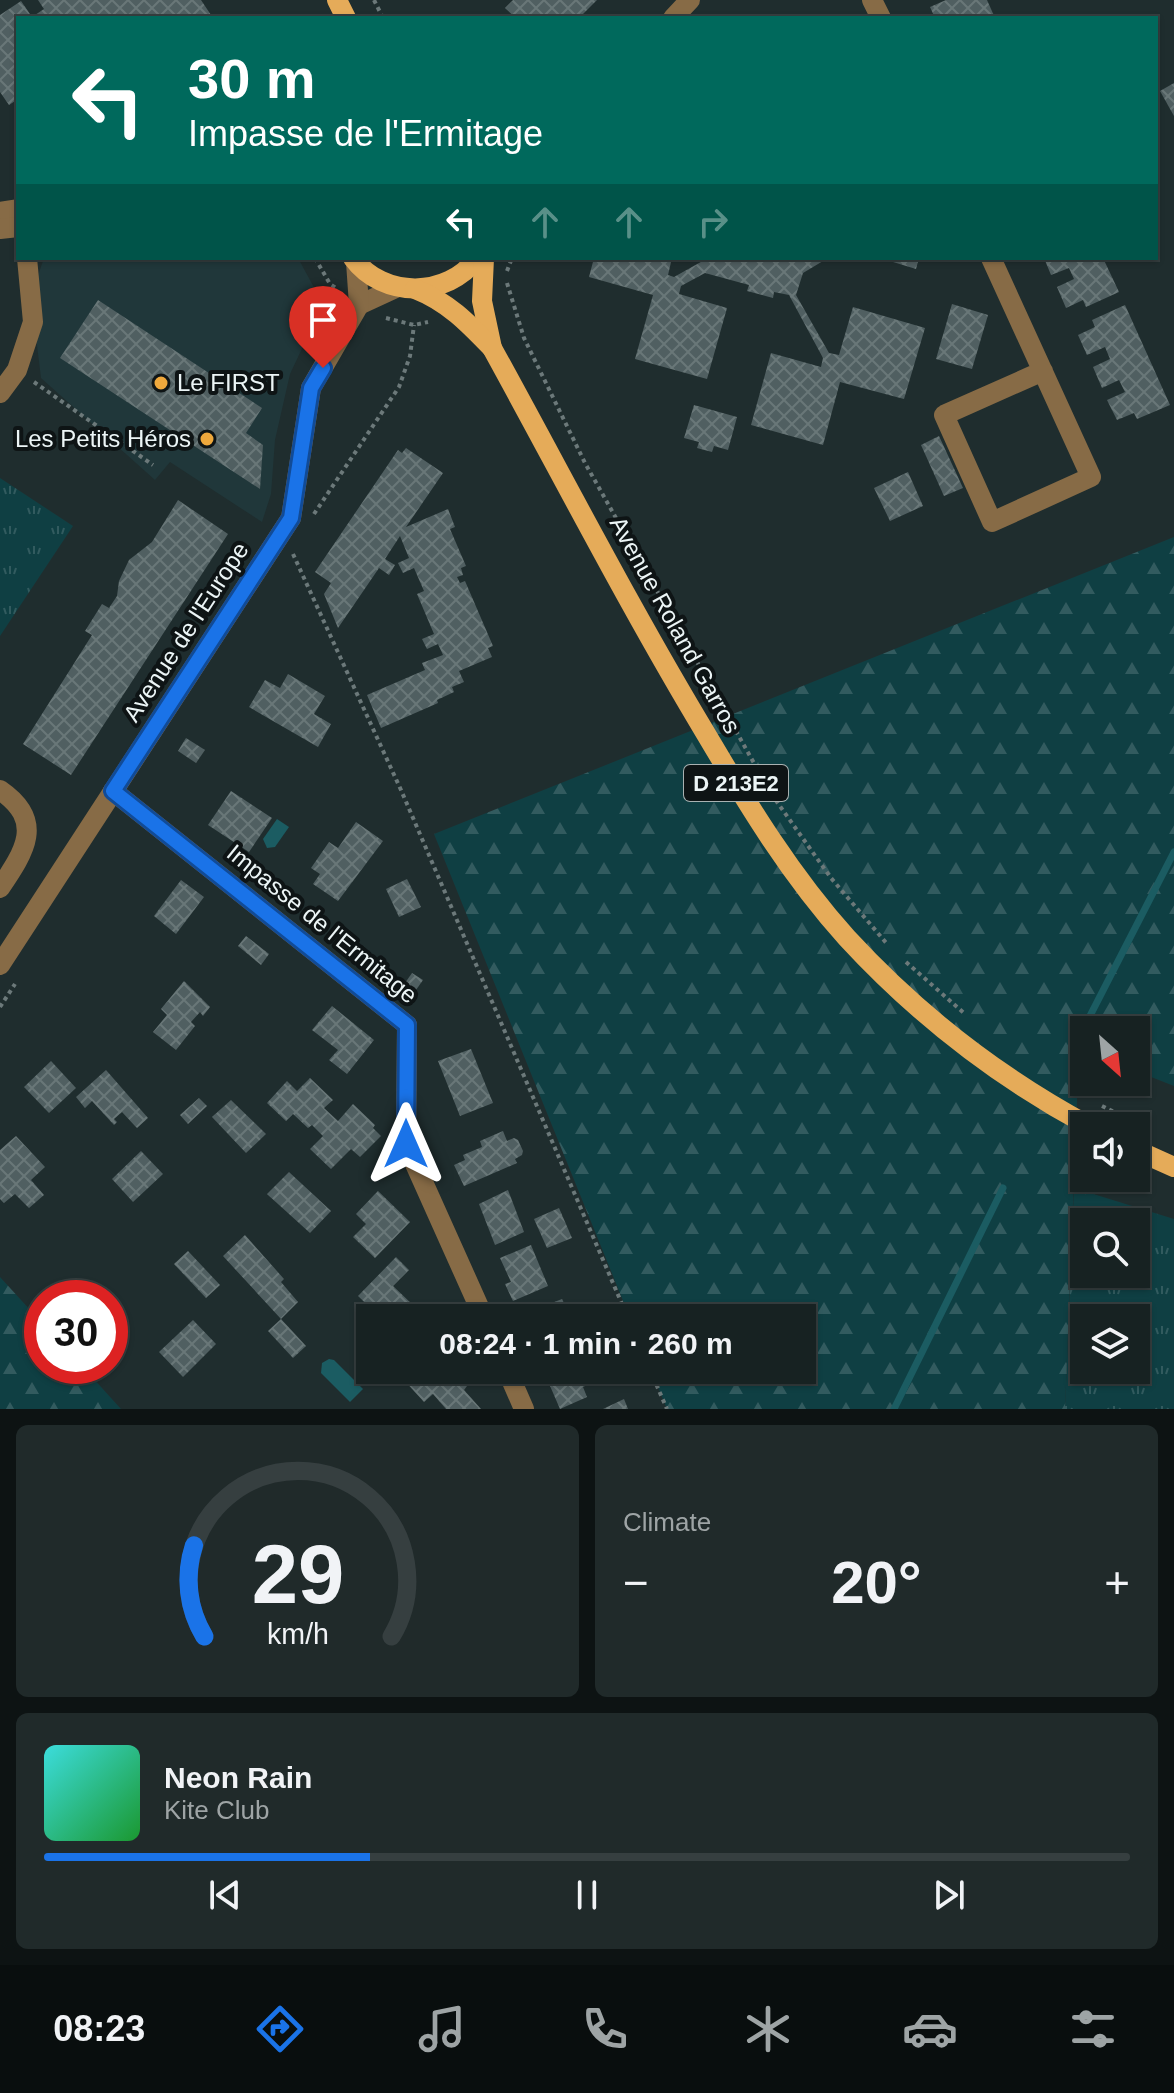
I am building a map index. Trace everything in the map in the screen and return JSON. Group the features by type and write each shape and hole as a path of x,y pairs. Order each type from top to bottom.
{"main road":[{"name":"Avenue Roland Garros","path":"354,260 375,278 437,298 459,314 492,348 669,674 756,818 806,888 847,937 955,1040 1018,1085 1070,1115"},
{"path":"407,288 436,286 456,278 475,260"},
{"name":"Avenue Roland Garros","path":"484,260 482,301 492,348"},
{"path":"1150,1156 1174,1167"}],"street":[{"path":"675,16 690,0"},
{"path":"0,393 17,370 33,322 27,260"},
{"path":"354,260 359,305 407,288"},
{"path":"992,260 1043,371 1091,477 992,522 944,415 1043,371"},
{"name":"Avenue de l'Europe","path":"0,965 291,518 311,388 359,305"},
{"path":"0,790 13,799 29,828 20,858 0,888"},
{"name":"Impasse de l'Ermitage","path":"113,791 407,1025 406,1144 478,1304"},
{"path":"513,1384 524,1409"}],"path":[{"path":"316,260 330,284 338,290"},
{"path":"511,260 507,283 524,338 585,463 772,795 831,878 893,951"},
{"path":"381,318 414,325 439,321"},
{"path":"17,370 153,465"},
{"path":"278,538 291,550 401,790 622,1304"},
{"path":"904,961 968,1017"},
{"path":"1095,1102 1115,1112"},
{"path":"656,1384 667,1409"}],"shaded area":[{"path":"43,260 299,260 323,304 290,374 275,440 271,494 262,522 170,462 155,480 41,378 31,296"},
{"path":"277,819 289,827 275,847 267,848 263,839"},
{"path":"334,1360 363,1389 350,1402 321,1373 322,1363"}],"green space":[{"path":"0,478 73,526 0,636"},
{"path":"1174,537 1174,1086 1150,1077 1150,1016 1070,1016 1070,1096 1077,1096 1077,1112 1070,1112 1070,1192 1073,1192 1073,1208 1070,1208 1065,1409 667,1409 657,1384 816,1384 816,1304 624,1304 434,834"},
{"path":"1074,1192 1087,1192 1139,1208 1073,1208"},
{"path":"1150,1212 1174,1219 1174,1409 1065,1409 1070,1286 1150,1288"},
{"path":"0,1277 24,1303 24,1384 98,1384 121,1409 0,1409"}],"building":[{"path":"38,0 201,0 212,16 34,16 44,9"},
{"path":"513,0 597,0 581,16 514,16 505,8"},
{"path":"946,0 987,0 994,16 934,16 930,7"},
{"path":"21,1 31,16 16,16 16,100 9,105 0,92 0,15"},
{"path":"1174,83 1174,116 1160,91"},
{"path":"593,260 672,260 668,275 674,277 704,260 825,260 803,273 796,295 829,353 839,355 853,307 925,328 904,399 840,382 823,445 751,425 771,353 821,367 823,358 789,295 774,292 773,298 747,291 749,285 705,273 681,286 679,294 727,308 707,379 635,359 653,295 589,277"},
{"path":"887,260 918,260 916,269"},
{"path":"1045,260 1104,260 1119,292 1086,307 1083,300 1066,308 1057,287 1074,279 1069,268 1051,275"},
{"name":"Le FIRST","path":"98,300 262,408 246,433 263,445 260,489 60,358"},
{"path":"952,304 988,315 972,369 936,359"},
{"path":"1125,305 1170,405 1137,419 1134,413 1117,420 1107,400 1125,392 1119,380 1102,388 1093,367 1110,359 1105,347 1087,355 1078,335 1095,327 1092,320"},
{"path":"694,405 737,417 728,450 714,446 712,452 697,448 699,442 684,438"},
{"path":"939,436 963,488 944,496 921,445"},
{"path":"406,448 443,473 406,527 448,509 455,527 450,529 466,566 461,568 463,575 457,577 460,583 465,581 493,646 488,648 492,657 459,671 464,682 452,687 454,692 437,700 438,703 381,728 367,695 425,670 422,663 443,655 438,644 427,649 422,639 434,634 417,594 424,591 414,568 403,573 398,563 409,558 400,536 385,559 395,565 389,575 379,568 338,628 324,594 331,583 315,572 398,450 402,453"},
{"path":"908,472 923,506 890,521 874,488"},
{"path":"178,500 228,534 71,775 23,744 92,635 85,631 102,604 109,608 117,596 119,581 129,560 152,542"},
{"path":"288,674 325,696 314,714 331,724 318,747 249,707 265,680 280,688"},
{"path":"186,738 205,750 196,763 178,751"},
{"path":"231,791 272,818 249,852 208,825"},
{"path":"356,822 383,841 338,901 313,884 320,874 311,868 329,842 338,848"},
{"path":"407,879 421,907 399,917 386,889"},
{"path":"181,880 204,897 176,934 154,916"},
{"path":"246,936 269,954 261,965 238,946"},
{"path":"412,973 423,980 416,990 405,983"},
{"path":"184,981 210,1007 203,1016 200,1012 191,1022 195,1026 176,1050 153,1032 167,1015 161,1009"},
{"path":"332,1006 374,1040 347,1074 329,1060 338,1050 312,1030"},
{"path":"471,1049 493,1103 460,1116 438,1061"},
{"path":"51,1061 76,1088 49,1113 24,1087"},
{"path":"106,1070 148,1118 137,1128 122,1112 114,1119 117,1122 114,1125 92,1101 85,1108 76,1097"},
{"path":"310,1078 333,1100 324,1108 338,1121 353,1104 375,1125 373,1128 381,1136 360,1157 351,1149 331,1169 310,1149 323,1136 312,1125 308,1128 293,1114 286,1121 267,1103 287,1081 297,1091"},
{"path":"199,1098 207,1106 188,1124 180,1115"},
{"path":"231,1100 266,1134 246,1153 212,1117"},
{"path":"503,1131 507,1141 518,1140 523,1151 515,1159 517,1163 464,1186 454,1165 465,1160 463,1155 482,1147 480,1141"},
{"path":"16,1136 45,1167 31,1180 44,1195 29,1208 15,1194 4,1203 0,1199 0,1150"},
{"path":"141,1151 163,1174 133,1202 112,1179"},
{"path":"289,1172 331,1211 310,1233 267,1194"},
{"path":"508,1190 524,1232 495,1245 479,1204"},
{"path":"378,1191 410,1222 375,1258 353,1237 366,1224 356,1214"},
{"path":"559,1208 572,1238 547,1248 534,1219"},
{"path":"245,1235 284,1279 281,1282 298,1302 281,1319 223,1256"},
{"path":"531,1245 548,1286 513,1301 505,1284 511,1282 500,1258"},
{"path":"188,1251 220,1285 206,1298 174,1264"},
{"path":"396,1257 409,1270 393,1286 412,1304 366,1304 358,1296"},
{"path":"281,1319 306,1346 293,1358 268,1331"},
{"path":"193,1320 216,1344 183,1377 159,1352"},
{"path":"408,1384 465,1384 464,1390 481,1409 446,1409 433,1394 424,1402"},
{"path":"549,1384 589,1384 583,1387 587,1397 560,1409"},
{"path":"624,1399 628,1409 603,1409"}],"waterway":[{"path":"1090,1016 1174,852"},
{"path":"894,1409 1003,1188"}],"place":[{"name":"Le FIRST","path":"161,383"},
{"name":"Les Petits Héros","path":"207,439"}],"route":[{"path":"323,368 311,388 291,518 113,791 407,1025 406,1144"}]}
